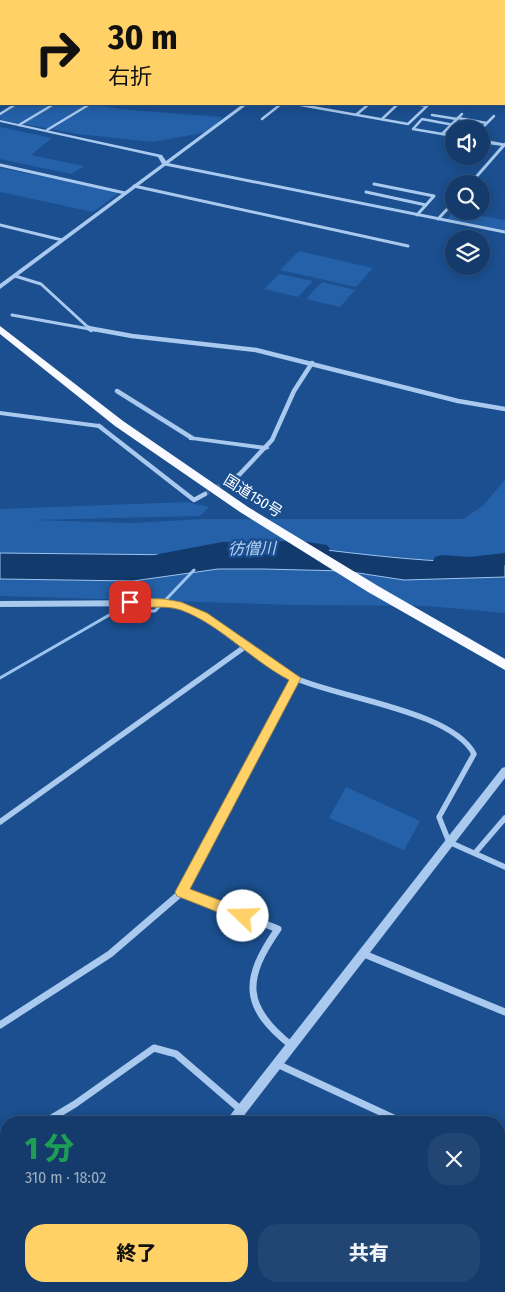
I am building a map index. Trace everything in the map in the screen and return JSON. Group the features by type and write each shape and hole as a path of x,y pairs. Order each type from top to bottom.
{"highway":[{"name":"国道150号","path":"0,329 73,389 206,485 375,592 505,665"}],"street":[{"path":"0,114 14,105"},
{"path":"19,125 52,105"},
{"path":"46,130 88,105"},
{"path":"0,287 245,105"},
{"path":"262,119 280,105"},
{"path":"301,105 408,124 427,106 420,105"},
{"path":"320,108 324,105"},
{"path":"356,114 367,105"},
{"path":"382,119 397,105"},
{"path":"457,118 462,114"},
{"path":"432,115 469,120"},
{"path":"490,120 494,116"},
{"path":"445,124 422,120 413,129 445,134"},
{"path":"0,121 160,156 166,164 505,232"},
{"path":"442,134 445,131"},
{"path":"490,142 504,144"},
{"path":"478,175 504,144"},
{"path":"0,166 125,193"},
{"path":"374,184 434,196 417,215"},
{"path":"134,186 408,246"},
{"path":"366,192 426,205"},
{"path":"438,219 445,212"},
{"path":"0,225 62,240"},
{"path":"15,276 41,284 92,330"},
{"path":"12,315 92,330 256,350 458,401 505,409"},
{"path":"227,481 239,475 266,448 279,429 294,391 312,363"},
{"path":"118,391 192,438 266,448"},
{"path":"0,413 99,426 194,500 205,494"},
{"path":"0,604 164,603 181,606 203,616 276,668 295,678 427,720 469,742 474,754 439,817 449,842 505,867"},
{"path":"0,822 246,646"},
{"path":"0,1025 110,954 182,892 295,678"},
{"path":"237,1116 505,770"},
{"path":"475,854 505,818"},
{"path":"182,892 278,929 258,959 252,978 251,994 258,1012 280,1037 293,1046"},
{"path":"364,954 505,1012"},
{"path":"55,1116 154,1048 176,1054 242,1110"},
{"path":"277,1064 389,1116"}],"shaded area":[{"path":"15,105 96,105 119,109 221,117 219,123 208,132 152,142 78,134 1,120 0,116"},
{"path":"0,127 52,138 31,155 84,166 71,174 0,159"},
{"path":"0,168 120,192 93,212 0,192"},
{"path":"490,217 505,220 505,232 446,220 490,220"},
{"path":"299,251 373,268 356,287 280,270"},
{"path":"279,274 313,281 298,297 264,289"},
{"path":"322,282 355,290 340,307 306,299"},
{"path":"505,479 505,613 428,606 293,605 0,596 0,509 187,502 209,507 200,516 33,520 130,523 204,519 463,519 484,505"},
{"path":"301,547 377,556 454,562 505,562 505,577 404,580 345,571 218,569 133,581 0,579 0,553 186,555"},
{"path":"346,787 420,821 404,850 329,818"}],"waterway":[{"name":"彷僧川","path":"159,560 222,548 301,547 321,549"},
{"name":"彷僧川","path":"442,561 470,563 505,559"},
{"path":"0,678 111,614 118,611 155,611 194,570"}],"tunnel":[{"path":"205,494 227,481"}],"route":[{"path":"130,602 164,603 181,606 203,616 276,668 295,678 182,892 243,916"}]}
